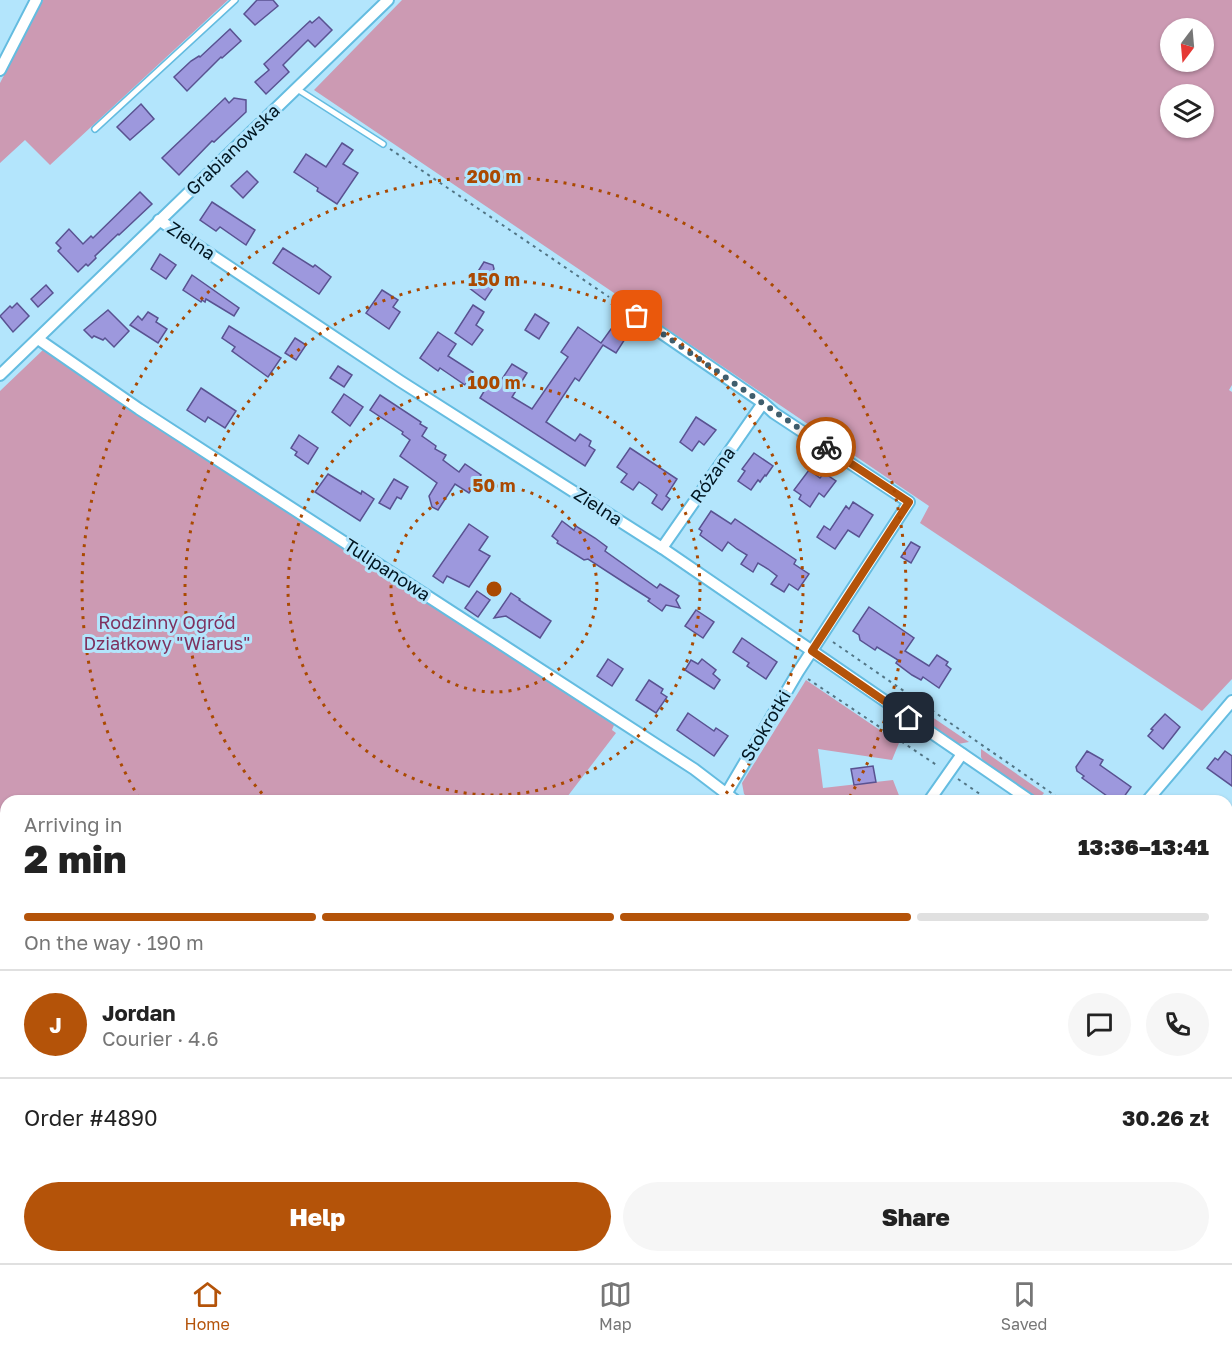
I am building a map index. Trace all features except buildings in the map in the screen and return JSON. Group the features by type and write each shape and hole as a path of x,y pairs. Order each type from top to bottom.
{"street":[{"path":"0,70 36,0"},
{"name":"Grabianowska","path":"0,375 388,0"},
{"name":"Zielna","path":"159,220 400,381 662,548 1022,795"},
{"path":"619,304 763,403"},
{"name":"Tulipanowa","path":"38,339 139,409 694,769 722,795"},
{"name":"Różana","path":"662,548 763,403"},
{"name":"Stokrotki","path":"725,795 798,672 909,502 763,403"},
{"path":"1152,795 1232,701"},
{"path":"933,795 962,754"}],"lane":[{"path":"96,129 235,0"},
{"path":"297,89 383,144"}],"path":[{"path":"383,144 619,304"},
{"path":"823,635 1054,795"},
{"path":"798,672 981,795"}],"green space":[{"path":"43,0 228,0 50,165 25,140 0,163 0,83"},
{"path":"402,0 1232,0 1232,385 1229,390 1232,392 1232,679 1202,711 920,523 929,506 314,90"},
{"name":"Rodzinny Ogród Działkowy \"Wiarus\"","path":"45,348 164,432 614,725 612,730 616,733 569,795 0,795 0,391"},
{"path":"806,680 899,743 892,760 818,749 823,788 893,780 899,795 745,795 742,783"},
{"path":"907,700 969,742 958,744 904,708"},
{"path":"981,749 1044,793 1033,795 983,761"}],"way so far":[{"path":"637,316 826,447"}],"route":[{"path":"826,447 909,502 812,651 909,718"}]}
